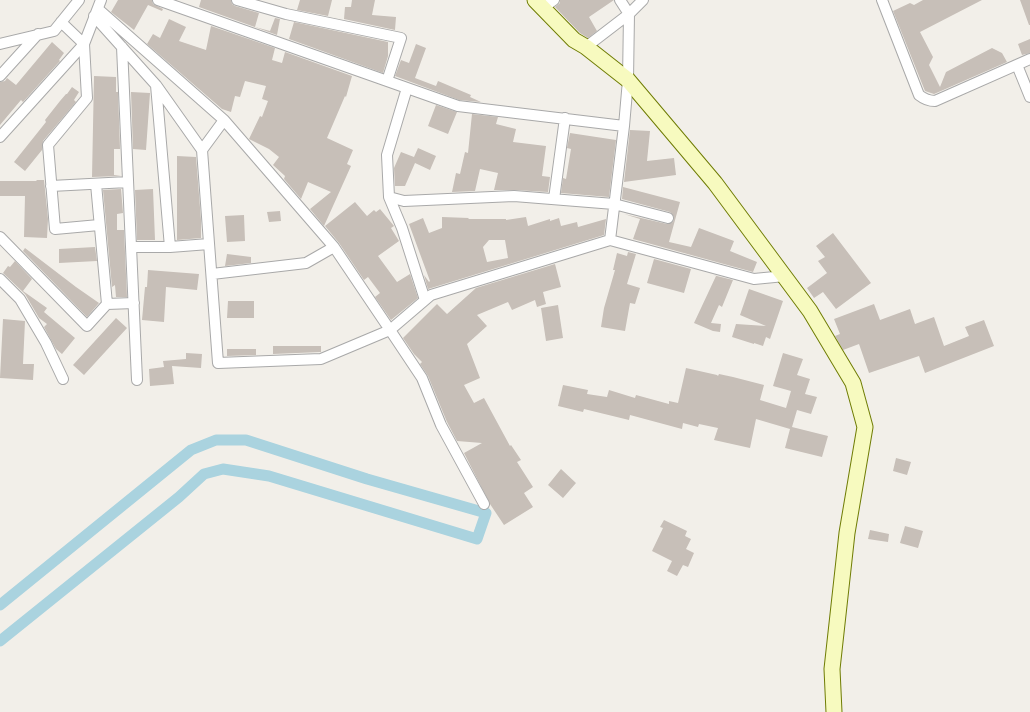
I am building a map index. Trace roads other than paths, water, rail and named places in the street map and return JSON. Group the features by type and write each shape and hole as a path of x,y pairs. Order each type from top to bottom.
{"street":[{"path":"0,44 54,31 79,0"},
{"path":"158,0 458,106 624,126"},
{"path":"237,0 286,14 401,38 387,81"},
{"path":"610,240 628,80 629,14 620,0"},
{"path":"586,47 629,14 643,0"},
{"path":"882,0 919,95 929,101 935,101 1030,59"},
{"path":"545,3 574,40 586,47 628,80 715,183 810,311 852,383 866,427 847,533 832,661 834,712"},
{"path":"0,137 84,44 98,8"},
{"path":"98,8 122,47 156,85 202,150 218,363 321,359 390,330 431,295 610,240 754,279 785,276"},
{"path":"98,8 224,120 334,247 422,378 441,425 484,504"},
{"path":"61,22 84,44 87,98 48,145 55,230 99,225"},
{"path":"0,76 38,34"},
{"path":"122,47 137,380"},
{"path":"1017,65 1030,97"},
{"path":"156,85 170,247"},
{"path":"407,88 387,155 389,197 402,228 425,300"},
{"path":"554,199 565,118"},
{"path":"202,150 224,120"},
{"path":"51,186 128,182"},
{"path":"96,184 107,304"},
{"path":"389,197 404,201 514,196 554,199 614,204 668,218"},
{"path":"0,237 87,326 107,304 134,303"},
{"path":"131,247 170,247 209,244"},
{"path":"212,274 306,263 334,247"},
{"path":"0,279 20,299 46,342 63,379"}],"waterway":[{"path":"0,605 191,450 216,440 246,440 367,479 486,513 477,539 269,476 223,469 204,474 179,497 0,641"}]}
